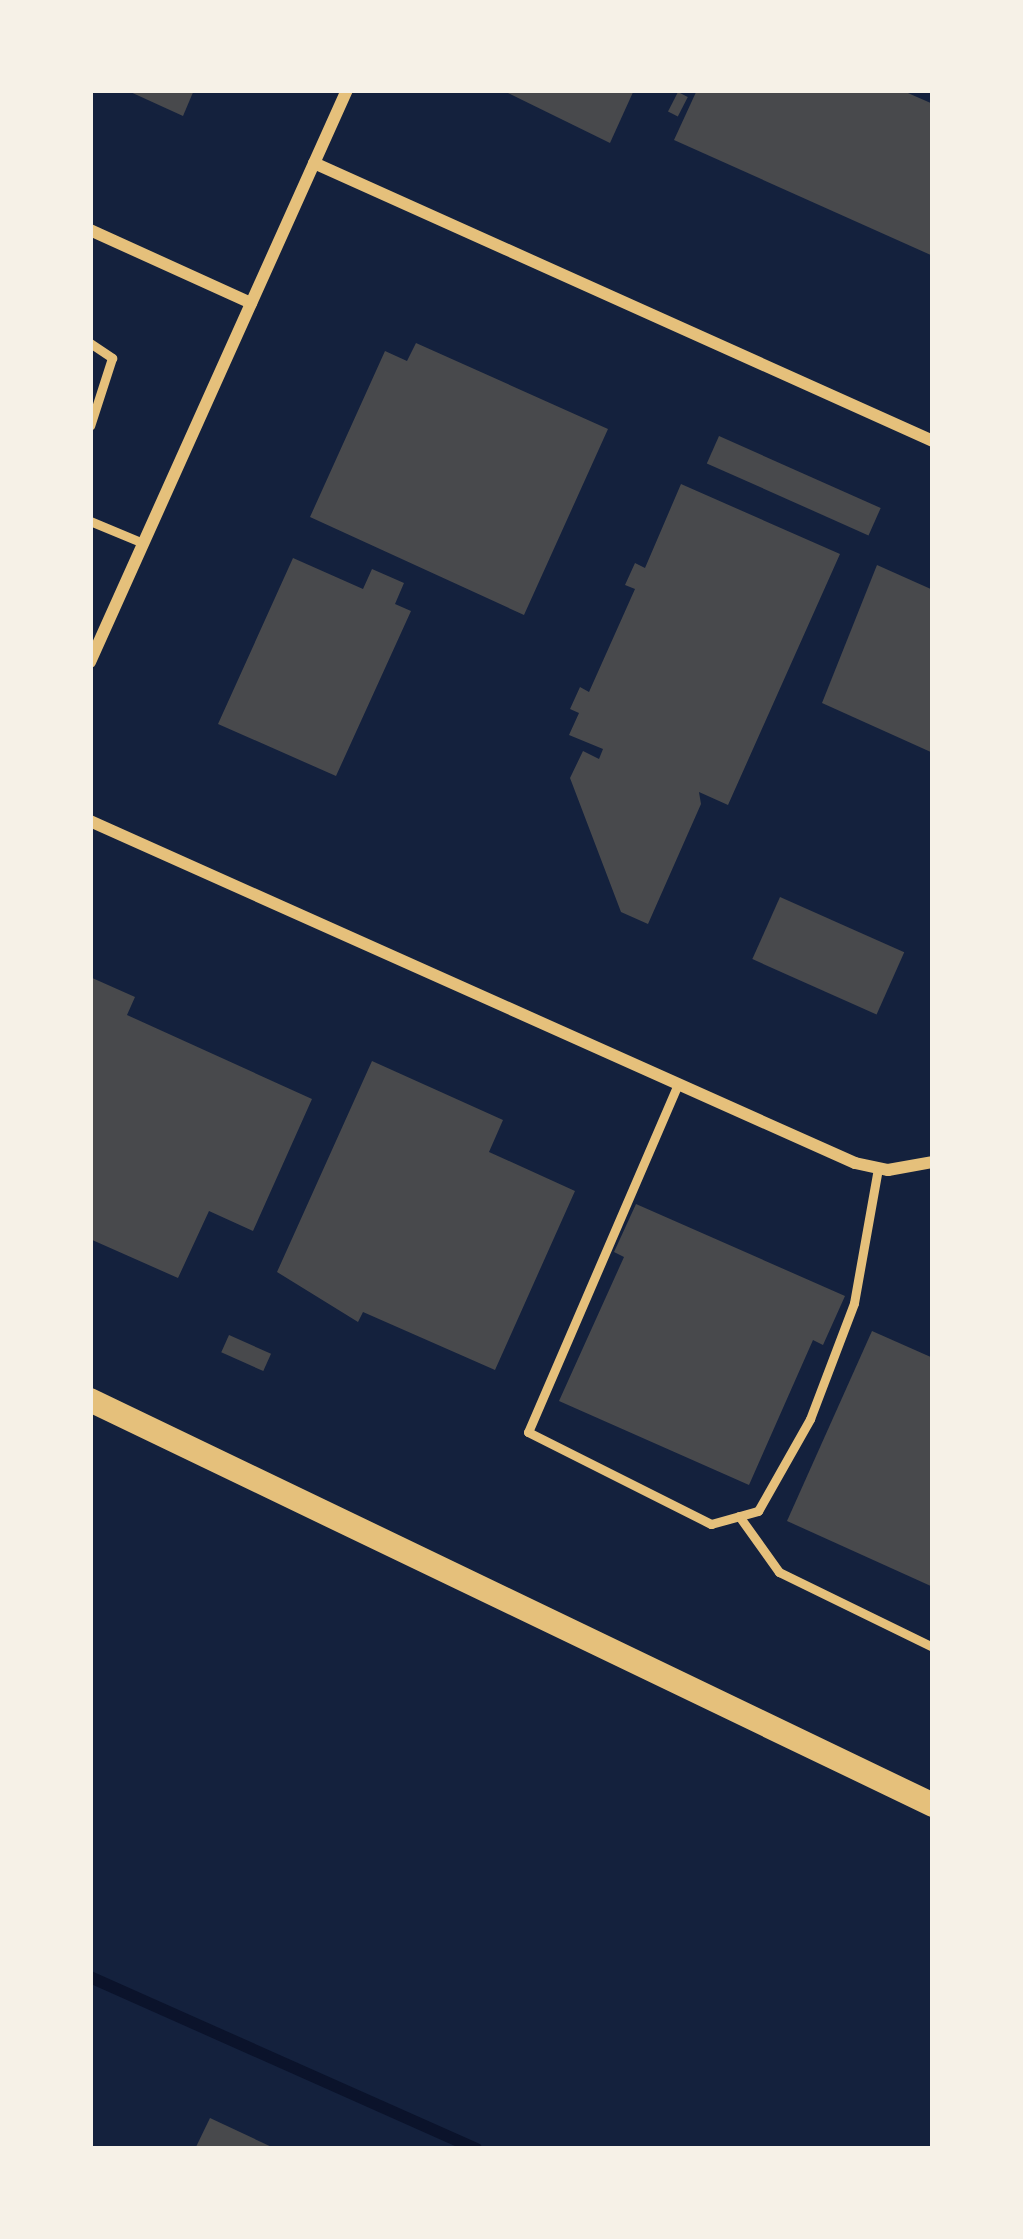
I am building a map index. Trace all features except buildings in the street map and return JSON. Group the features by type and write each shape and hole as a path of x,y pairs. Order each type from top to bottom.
{"main road":[{"path":"90,1400 933,1805"}],"street":[{"path":"90,662 347,90"},
{"path":"314,163 933,441"},
{"path":"90,230 251,303"},
{"path":"90,821 678,1084 878,1168 932,1164"}],"lane":[{"path":"90,343 112,358 90,426"},
{"path":"90,520 143,543"},
{"path":"678,1084 528,1432 711,1524 758,1511 810,1420 854,1304 878,1168"},
{"path":"739,1516 779,1572 933,1647"}],"waterway":[{"path":"90,1977 476,2149"}]}
